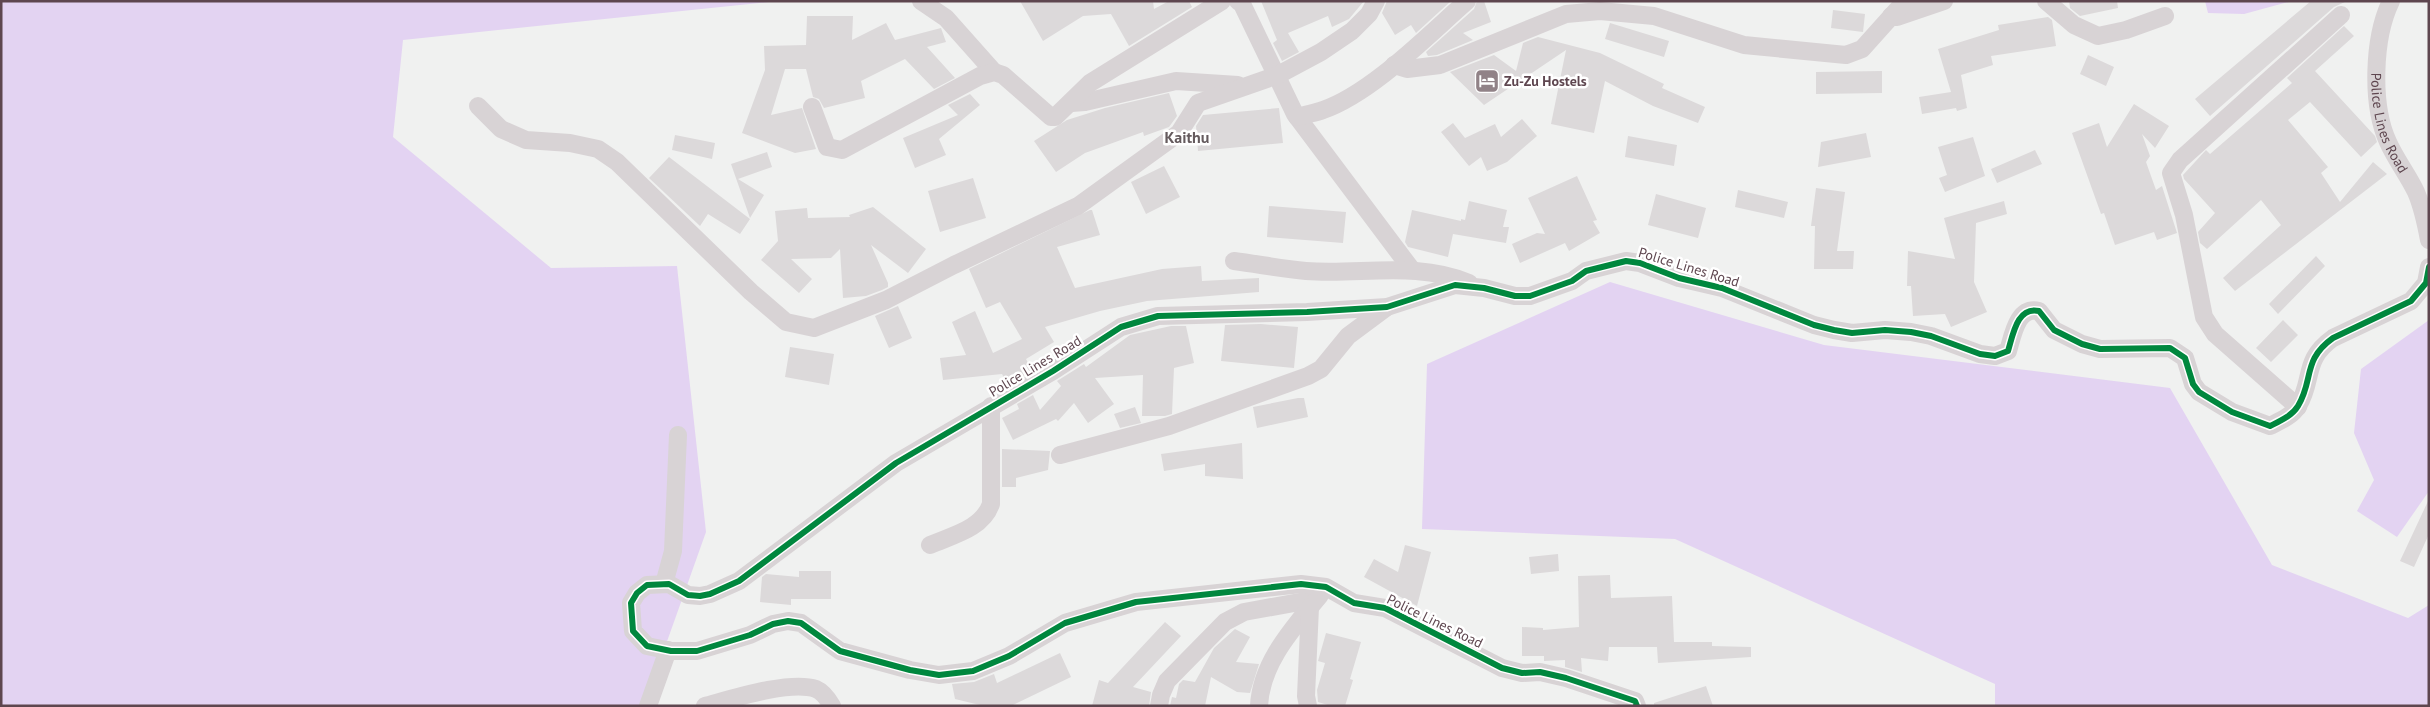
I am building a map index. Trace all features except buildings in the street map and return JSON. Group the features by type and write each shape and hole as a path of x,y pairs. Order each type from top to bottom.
{"street":[{"path":"921,1 946,18 994,72"},
{"path":"812,107 827,148 842,150 980,76 994,72 1003,74 1020,87 1051,117 1057,116 1090,83 1222,1"},
{"path":"1238,1 1242,4 1297,116 1412,270"},
{"path":"478,106 501,129 526,140 570,143 598,149 617,162 751,292 786,322 814,328 886,300 954,265 1078,206 1179,133 1198,103 1278,75 1321,52 1352,31 1369,14 1376,1"},
{"path":"1297,116 1324,110 1355,94 1394,65 1467,1"},
{"path":"1394,65 1407,68 1440,64 1566,14 1600,10 1654,16 1744,45 1846,55 1862,50 1905,1"},
{"path":"1891,16 1897,17 1944,1"},
{"path":"2046,1 2074,25 2098,36 2126,30 2165,16"},
{"name":"Police Lines Road","path":"2392,1 2386,13 2378,42 2380,116 2387,141 2427,215 2429,240"},
{"path":"2341,15 2180,160 2171,173 2184,215 2204,316 2215,334 2298,407 2309,368 2321,346 2333,338 2411,301 2426,283 2429,267"},
{"path":"1071,103 1086,102 1176,81 1246,86"},
{"path":"1234,261 1307,271 1412,270 1450,275 1484,288"},
{"name":"Police Lines Road","path":"1637,706 1635,701 1620,694 1566,678 1540,672 1522,674 1502,668 1385,608 1318,598 1301,584 1275,586 1213,596 1164,598 1136,602 1065,623 1009,656 973,671 939,675 910,670 840,651 801,623 788,621 773,624 750,636 697,651 668,650 647,646 633,631 631,603 637,593 647,586 664,584 676,586 688,595 700,596 710,594 739,581 896,463 1053,371 1121,327 1158,316 1307,312 1387,307 1455,285 1484,288 1515,296 1530,296 1572,281 1586,271 1626,261 1640,263 1678,278 1722,288 1820,327 1852,333 1886,330 1910,332 1931,336 1980,354 1995,356 2008,350 2019,318 2029,310 2039,311 2054,330 2082,344 2100,349 2170,348 2185,358 2193,384 2199,392 2232,412 2262,424 2270,426 2298,407"},
{"path":"1060,454 1169,426 1308,376 1322,369 1348,336 1387,307"},
{"path":"930,545 976,525 987,514 991,504 991,406"},
{"path":"664,584 673,551 678,434"},
{"path":"1159,706 1160,694 1167,681 1225,622 1244,612 1318,598"},
{"path":"1259,706 1269,665 1288,635 1318,598"},
{"path":"1308,706 1306,696 1318,598"},
{"path":"648,706 668,650"},
{"path":"704,706 760,692 796,687 816,689 825,696 832,706"}],"shaded area":[{"path":"1,1 778,1 403,40 393,137 551,268 677,266 706,532 644,706 1,706"},
{"path":"2205,1 2292,1 2244,14 2208,13"},
{"path":"1610,282 1824,345 2170,388 2272,565 2408,618 2429,605 2429,706 1995,706 1995,684 1675,539 1422,529 1427,364"},
{"path":"2429,320 2429,491 2397,537 2357,511 2374,480 2354,433 2361,369"}],"cycle path":[{"path":"1637,706 1635,701 1566,678 1540,672 1522,673 1502,668 1385,608 1354,603 1326,587 1301,584 1136,602 1065,623 1009,656 973,671 939,675 910,670 840,651 801,623 788,621 773,624 750,635 697,651 671,651 647,646 633,631 631,603 637,593 647,585 669,584 688,595 700,596 710,594 739,581 896,463 1053,371 1121,327 1158,316 1307,312 1387,307 1455,285 1484,288 1515,296 1530,296 1572,281 1586,271 1626,261 1640,263 1679,278 1722,288 1814,325 1852,333 1885,330 1911,332 1931,336 1980,354 1995,356 2008,351 2014,330 2021,317 2026,313 2039,311 2054,330 2082,344 2100,349 2170,348 2185,358 2193,384 2199,392 2232,412 2270,426 2282,420 2298,406 2303,397 2313,362 2323,346 2333,338 2411,301 2426,283 2429,267"}],"place":[{"name":"Zu-Zu Hostels","path":"1487,81"}],"district":[{"name":"Kaithu","path":"1187,137"}]}
